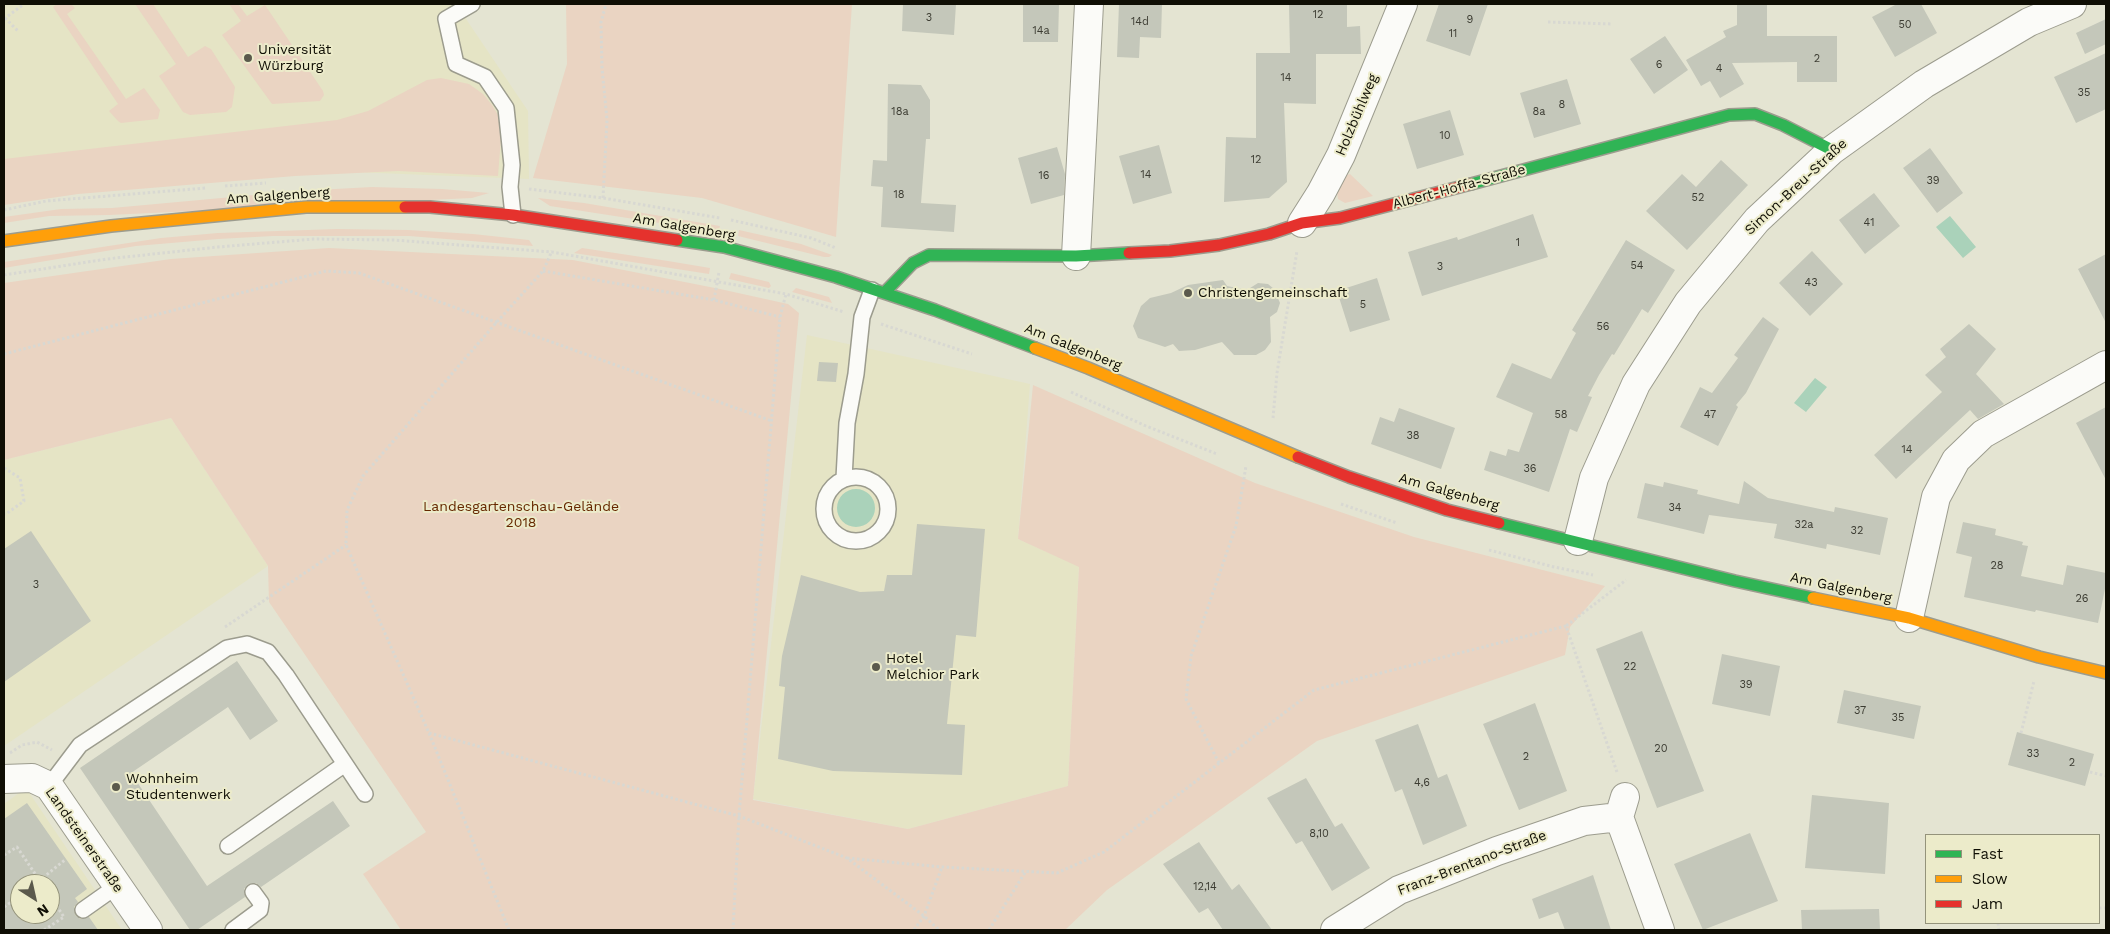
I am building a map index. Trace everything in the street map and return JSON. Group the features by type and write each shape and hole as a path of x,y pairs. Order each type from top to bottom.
{"street":[{"path":"1076,256 1089,4"},
{"name":"Holzbühlweg","path":"1302,223 1321,193 1341,155 1403,4"},
{"name":"Simon-Breu-Straße","path":"1578,541 1594,478 1636,384 1688,303 1756,220 1832,150 1924,84 2029,22 2072,4"},
{"name":"Albert-Hoffa-Straße","path":"878,291 913,263 930,255 1076,256 1170,251 1219,245 1269,234 1302,223 1340,218 1414,200 1729,115 1755,114 1783,125 1832,150"},
{"name":"Am Galgenberg","path":"4,241 111,226 306,207 430,207 513,215 724,247 836,277 935,310 1088,368 1270,446 1350,477 1447,510 1735,581 1909,618 2039,657 2106,673"},
{"path":"1909,618 1936,497 1956,460 1983,434 2106,365"},
{"name":"Landsteinerstraße","path":"4,779 32,778 49,786 148,930"},
{"path":"1622,807 1660,930"},
{"name":"Franz-Brentano-Straße","path":"1335,930 1399,890 1497,851 1622,807"}],"lane":[{"path":"472,4 446,20 456,64 485,77 506,108 512,165 510,186 513,215"},
{"path":"844,478 861,476 877,483 887,497 889,514 882,530 868,540 851,542 835,535 825,521 823,504 831,488 844,478 847,423 856,374 862,317 878,291"},
{"path":"49,786 80,745 227,648 247,644 268,652 286,675 365,794"},
{"path":"228,846 345,764"},
{"path":"83,910 117,886"},
{"path":"232,930 260,910 260,904 253,892"}],"path":[{"path":"19,32 4,18 24,4"},
{"path":"606,4 601,22 602,68 607,120 603,198 729,219"},
{"path":"1548,22 1612,24"},
{"path":"1270,446 1278,373 1302,223"},
{"path":"4,275 107,259 218,247 314,239 394,240 552,252 786,294 800,299"},
{"path":"4,354 326,271 359,273 772,421"},
{"path":"509,930 429,733 346,545 347,510 363,476 543,271 714,300 780,317"},
{"path":"733,930 739,816 780,317 786,294"},
{"path":"1219,764 1186,699 1191,656 1236,526 1246,466"},
{"path":"4,468 20,478 24,501 4,514"},
{"path":"847,858 942,867 1057,873 1104,852 1314,690 1566,626 1626,582"},
{"path":"1566,626 1622,807"},
{"path":"2021,734 2039,657"},
{"path":"429,733 739,816 847,858 924,916 939,930"},
{"path":"2090,772 2106,776"},
{"path":"4,855 17,847 35,874"},
{"path":"49,874 66,859"},
{"path":"914,930 924,916 942,867"},
{"path":"990,930 1026,871"}],"shaded area":[{"name":"Universität Würzburg","path":"4,4 456,4 528,111 529,179 327,171 4,199"},
{"path":"1950,216 1976,247 1963,258 1936,227"},
{"path":"807,335 1030,384 1018,539 1079,566 1068,786 908,829 753,799"},
{"path":"1815,378 1827,387 1806,412 1794,403"},
{"path":"171,418 268,566 4,746 4,460"},
{"path":"856,489 870,494 875,508 870,522 856,527 842,522 837,508 842,494"},
{"path":"26,788 122,930 4,930 4,804"}],"green space":[{"path":"57,4 71,4 75,8 67,14 126,99 144,88 160,110 158,119 121,123 109,111 118,104 53,7"},
{"path":"135,4 153,4 188,57 205,46 211,49 235,87 232,107 226,112 190,115 183,112 159,76 176,64"},
{"path":"229,4 238,4 247,16 265,5 323,91 324,95 320,101 272,104 222,35 241,21"},
{"path":"566,4 852,4 836,237 702,198 533,178 567,64"},
{"path":"441,78 469,84 483,94 498,115 501,138 498,176 398,171 295,176 78,194 4,205 4,159 337,120 368,111 427,80"},
{"path":"1350,174 1373,196 1345,203 1338,199 1337,192 1347,175"},
{"path":"372,187 442,189 489,193 472,198 109,215 49,216 4,223 4,217 61,209 112,208 298,191"},
{"path":"538,198 584,203 720,226 718,232 550,206"},
{"path":"337,229 408,230 473,234 529,240 533,246 409,236 273,236 136,246 4,268 4,262 161,238 218,233"},
{"path":"739,230 801,244 832,255 824,257 738,236"},
{"name":"Landesgartenschau-Gelände 2018","path":"329,248 573,260 788,304 799,313 753,800 908,829 1068,786 1079,567 1018,539 1033,385 1255,483 1414,537 1605,586 1570,627 1565,655 1317,741 1107,890 1065,930 401,930 363,874 426,832 269,602 268,566 171,418 4,460 4,283 171,259"},
{"path":"582,248 710,268 709,274 574,253"},
{"path":"731,273 769,282 771,286 769,288 729,279"},
{"path":"796,288 829,297 832,303 792,292"}],"building":[{"path":"903,4 956,4 954,35 902,31"},
{"path":"1023,4 1059,4 1058,42 1023,42"},
{"path":"1119,4 1162,4 1161,38 1140,37 1139,58 1117,57"},
{"path":"1289,4 1347,4 1347,27 1360,26 1361,54 1316,54 1316,104 1284,103 1287,182 1269,198 1224,202 1226,137 1256,138 1256,53 1290,53"},
{"path":"1439,4 1488,4 1470,56 1426,41"},
{"path":"1737,4 1767,4 1767,36 1837,36 1837,82 1797,82 1797,62 1732,63 1744,84 1720,98 1710,81 1701,86 1686,60 1726,37 1723,31 1737,25"},
{"path":"1897,4 1921,4 1937,33 1895,57 1872,17"},
{"path":"2106,19 2106,44 2085,54 2076,33"},
{"path":"1665,36 1688,70 1654,94 1630,59"},
{"path":"2106,53 2106,109 2076,123 2054,77"},
{"path":"1567,79 1581,124 1534,138 1520,93"},
{"path":"888,84 921,85 930,100 930,139 926,139 921,203 956,205 954,232 881,227 883,187 871,186 873,160 887,161"},
{"path":"1450,110 1464,155 1417,169 1403,124"},
{"path":"1159,145 1172,193 1133,204 1119,156"},
{"path":"1057,147 1065,174 1064,195 1031,204 1018,158"},
{"path":"1930,148 1963,193 1937,213 1903,168"},
{"path":"1721,160 1748,185 1687,250 1646,211 1682,174 1696,187"},
{"path":"1874,193 1900,226 1865,254 1839,220"},
{"path":"1533,214 1548,257 1422,296 1408,252 1457,237 1458,240"},
{"path":"1626,240 1675,270 1648,313 1642,309 1614,355 1612,354 1599,375 1588,396 1592,397 1577,432 1570,429 1549,492 1484,470 1490,451 1506,456 1508,449 1519,452 1533,413 1496,397 1512,363 1551,379 1576,333 1572,330"},
{"path":"1812,251 1843,284 1810,316 1779,283"},
{"path":"2106,254 2106,323 2078,269"},
{"path":"1377,278 1390,320 1350,332 1337,291"},
{"path":"1223,280 1227,286 1247,290 1258,283 1268,284 1274,289 1280,303 1277,312 1270,317 1271,342 1265,350 1256,355 1234,355 1222,342 1195,350 1179,351 1173,344 1165,347 1138,338 1133,326 1141,306 1150,298 1171,293 1188,285"},
{"path":"1763,317 1779,329 1746,393 1736,405 1738,407 1718,446 1680,427 1700,387 1712,393 1738,358 1734,355"},
{"path":"1969,324 1996,349 1976,374 2004,404 1978,419 1970,410 1896,479 1874,455 1942,392 1925,375 1946,357 1940,349"},
{"path":"819,362 838,363 836,382 817,381"},
{"path":"2106,407 2106,480 2076,423"},
{"path":"1399,408 1455,428 1441,469 1371,444 1380,417 1394,422"},
{"path":"1744,481 1768,498 1834,512 1835,507 1888,518 1880,555 1827,544 1826,549 1774,538 1777,524 1709,515 1704,534 1637,518 1645,483 1663,487 1664,482 1698,490 1697,494 1739,504"},
{"path":"1963,522 1996,529 1995,535 2023,542 2022,545 2028,546 2021,576 2063,585 2067,565 2106,573 2106,584 2098,623 1964,597 1972,557 1956,553"},
{"name":"Hotel Melchior Park","path":"917,524 985,529 976,637 956,635 947,724 965,725 962,775 833,771 778,759 785,687 779,686 782,656 801,575 860,592 884,591 887,575 912,575"},
{"path":"31,531 91,621 4,682 4,549"},
{"path":"1642,631 1704,791 1657,808 1596,649"},
{"path":"1722,654 1780,666 1770,716 1712,704"},
{"name":"Wohnheim Studentenwerk","path":"237,661 278,721 250,740 228,707 131,773 207,886 333,801 350,826 261,887 256,883 248,884 244,889 245,897 197,930 190,930 80,768"},
{"path":"1844,690 1921,706 1914,739 1837,723"},
{"path":"1535,703 1567,791 1519,810 1483,724"},
{"path":"1418,724 1438,778 1447,774 1467,826 1423,845 1402,789 1395,792 1375,740"},
{"path":"2017,732 2094,754 2085,786 2008,765"},
{"path":"1306,778 1335,827 1342,823 1370,868 1332,891 1302,841 1296,844 1267,798"},
{"path":"1812,795 1889,803 1885,874 1805,868"},
{"path":"27,803 87,889 75,898 78,902 74,907 75,915 80,919 89,917 98,930 4,930 4,819"},
{"path":"1750,833 1778,901 1703,930 1674,864"},
{"path":"1199,842 1232,890 1239,884 1272,930 1223,930 1208,908 1199,913 1163,864"},
{"path":"1593,875 1611,930 1565,930 1558,912 1539,919 1532,899"},
{"path":"1879,909 1880,930 1802,930 1801,910"}],"traffic: fast":[{"path":"1471,184 1729,115 1755,114 1783,125 1832,150"},
{"path":"677,240 724,247 836,277 935,310 1035,348"},
{"path":"885,292 913,263 929,255 1076,256 1129,253"},
{"path":"1499,523 1735,581 1813,598"}],"traffic: slow":[{"path":"4,241 111,226 306,207 405,207"},
{"path":"1035,348 1088,368 1298,457"},
{"path":"1813,598 1909,618 2039,657 2106,673"}],"traffic: jam":[{"path":"1129,253 1170,251 1219,245 1269,234 1302,223 1340,218 1471,184"},
{"path":"405,207 430,207 513,215 677,240"},
{"path":"1298,457 1349,477 1447,510 1499,523"}],"place":[{"name":"Universität Würzburg","path":"248,58"},
{"name":"Christengemeinschaft","path":"1188,293"},
{"name":"Hotel Melchior Park","path":"876,667"},
{"name":"Wohnheim Studentenwerk","path":"116,787"}]}
